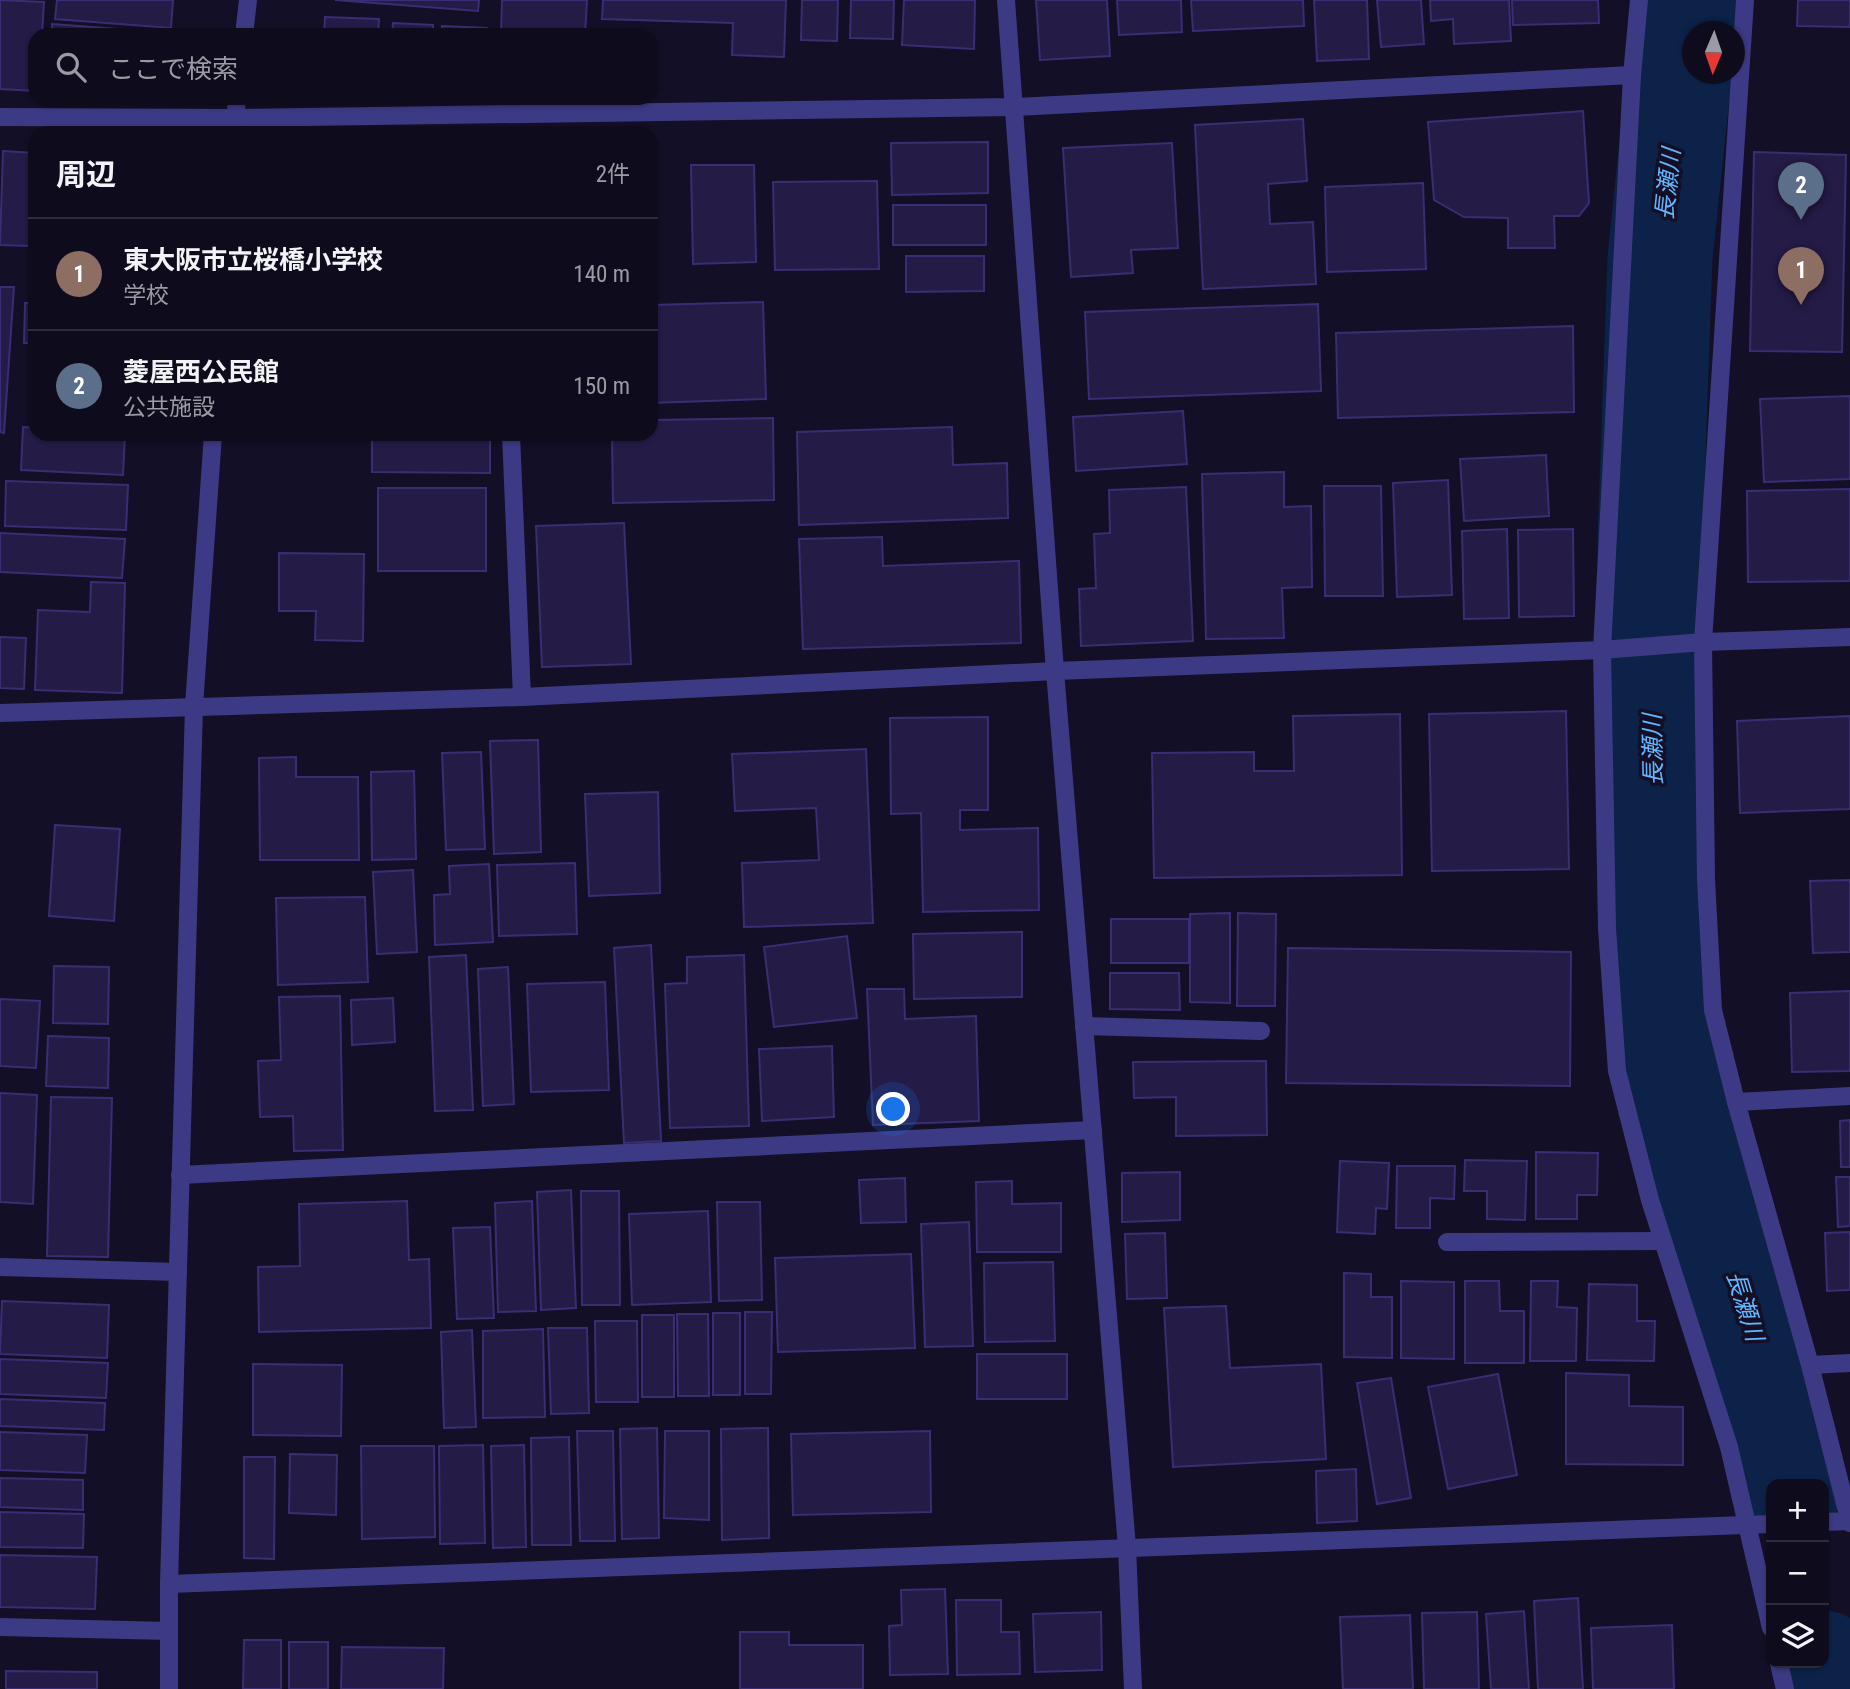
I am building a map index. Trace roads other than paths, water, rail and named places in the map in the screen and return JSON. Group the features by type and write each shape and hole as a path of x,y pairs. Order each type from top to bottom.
{"street":[{"path":"245,28 248,0"},
{"path":"1006,0 1055,671 1127,1547 1133,1689"},
{"path":"1639,0 1632,75 1602,650 1606,928 1618,1071 1650,1200 1730,1447 1766,1605"},
{"path":"1745,0 1703,642 1706,879 1713,1010 1736,1102 1810,1364 1850,1522 1829,1522"},
{"path":"0,117 234,125 497,114 1014,107 1632,75"},
{"path":"234,125 236,105"},
{"path":"497,114 498,126"},
{"path":"169,1689 169,1584 194,706 213,441"},
{"path":"511,441 522,697"},
{"path":"0,713 522,697 1055,671 1602,650 1703,642 1850,638"},
{"path":"1084,1026 1261,1031"},
{"path":"1736,1102 1850,1096"},
{"path":"180,1175 1093,1130"},
{"path":"1447,1242 1663,1241"},
{"path":"0,1266 178,1272"},
{"path":"1810,1364 1850,1363"},
{"path":"169,1584 1766,1524"},
{"path":"0,1627 169,1631"},
{"path":"1780,1668 1785,1689"}],"waterway":[{"name":"長瀬川","path":"1687,0 1660,258 1650,540 1654,911 1676,1076 1785,1441 1791,1479"},
{"name":"長瀬川","path":"1824,1668 1830,1689"}],"place":[{"name":"菱屋西公民館","path":"1801,220"},
{"name":"東大阪市立桜橋小学校","path":"1801,305"}]}
